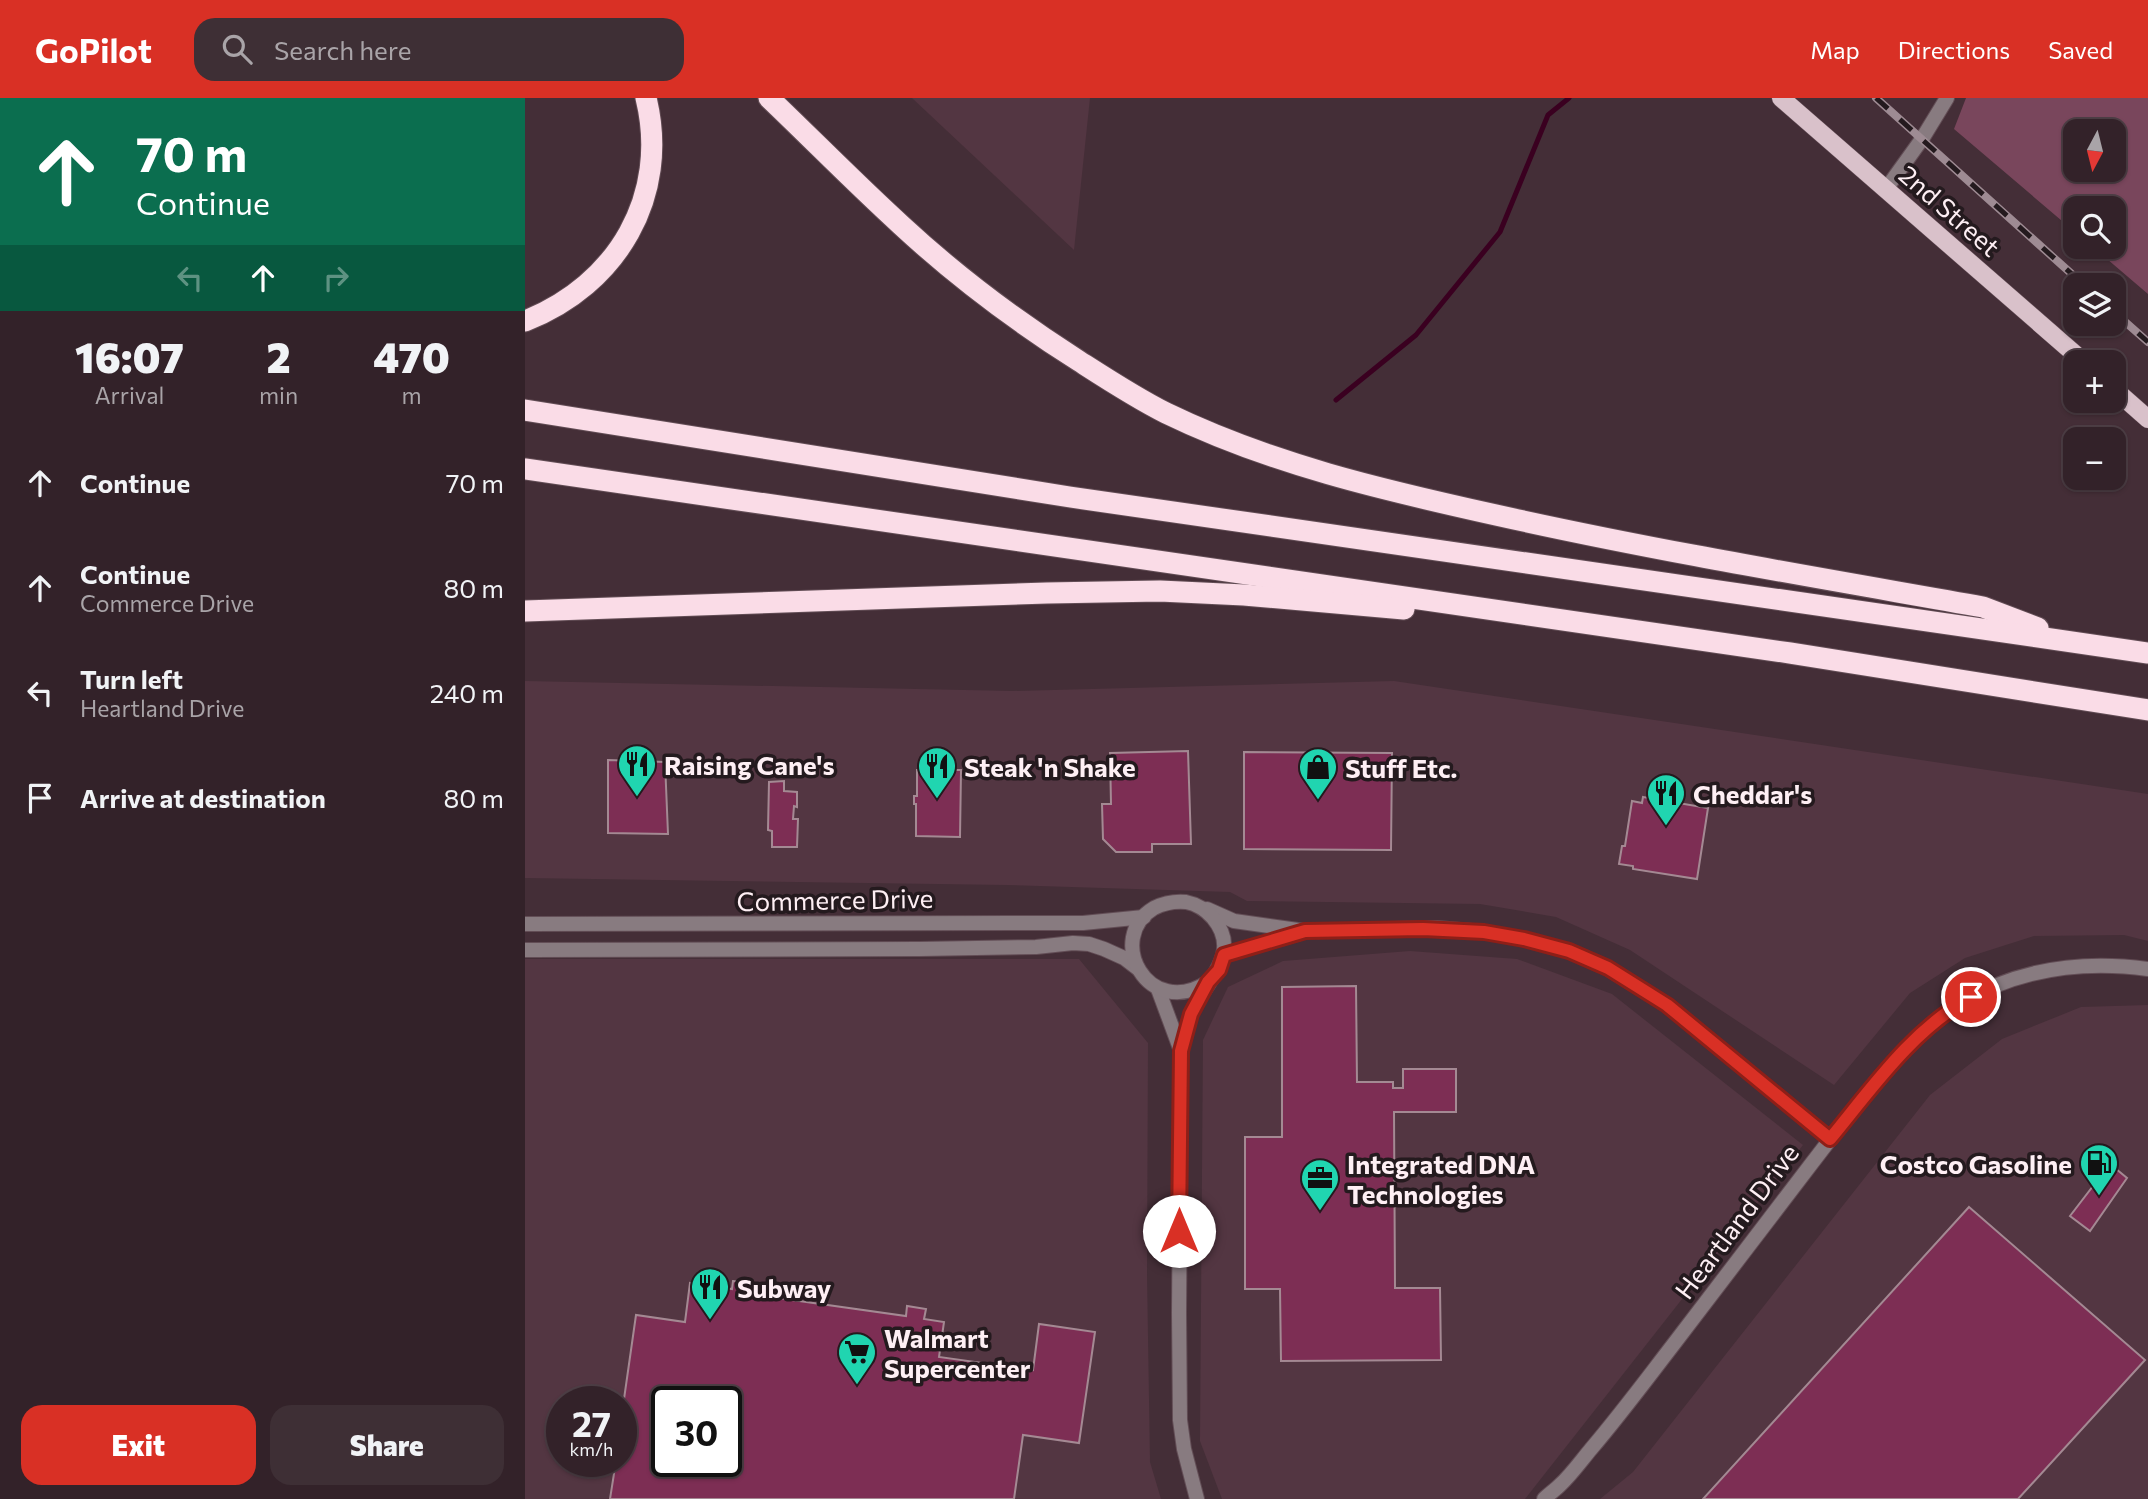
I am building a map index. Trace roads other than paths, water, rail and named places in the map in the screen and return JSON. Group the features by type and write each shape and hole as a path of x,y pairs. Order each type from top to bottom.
{"highway":[{"path":"525,321 558,304 592,280 621,248 636,222 649,170 652,143 646,98"},
{"path":"769,98 900,225 984,295 1035,333 1102,376 1164,412 1230,442 1330,475 1399,494 1608,540 1983,607 2076,642"},
{"path":"525,411 1070,497 2148,653"},
{"path":"525,469 1576,621 2148,710"},
{"path":"525,611 1047,593 1160,592 1244,594 1496,617 1576,621"}],"main road":[{"name":"2nd Street","path":"1781,98 2070,350"},
{"path":"2126,400 2148,419"}],"street":[{"path":"1886,189 1947,98"},
{"path":"1208,982 1185,993 1171,993 1146,981 1137,969 1133,955 1133,942 1144,916 1158,906 1179,901 1234,921 1305,931 1437,928 1524,939 1569,951 1608,968 1667,1005 1830,1139"},
{"path":"1196,905 1209,913 1219,925 1224,940 1224,955 1219,970 1208,982 1191,1014 1181,1051 1180,1420 1184,1449 1197,1499"},
{"name":"Commerce Drive","path":"525,924 1083,923 1144,916"},
{"path":"1224,955 1305,931"},
{"name":"Commerce Drive","path":"525,950 920,949 1036,947 1073,943 1104,949 1124,958 1137,969"},
{"name":"Heartland Drive","path":"1543,1499 1561,1484 1617,1418 1830,1139 1890,1067 1926,1029 1956,1005 1985,989 2043,970 2086,965 2119,965 2148,969"},
{"path":"1159,989 1181,1051"}],"waterway":[{"path":"1336,400 1416,335 1500,232 1548,115 1569,98"}],"railway":[{"path":"1876,98 2071,273"},
{"path":"2126,323 2148,342"}],"place":[{"name":"Raising Cane's","path":"637,798"},
{"name":"Steak 'n Shake","path":"937,800"},
{"name":"Stuff Etc.","path":"1318,801"},
{"name":"Cheddar's","path":"1666,827"},
{"name":"Costco Gasoline","path":"2099,1197"},
{"name":"Integrated DNA Technologies","path":"1320,1212"},
{"name":"Subway","path":"710,1321"},
{"name":"Walmart Supercenter","path":"857,1386"}]}
